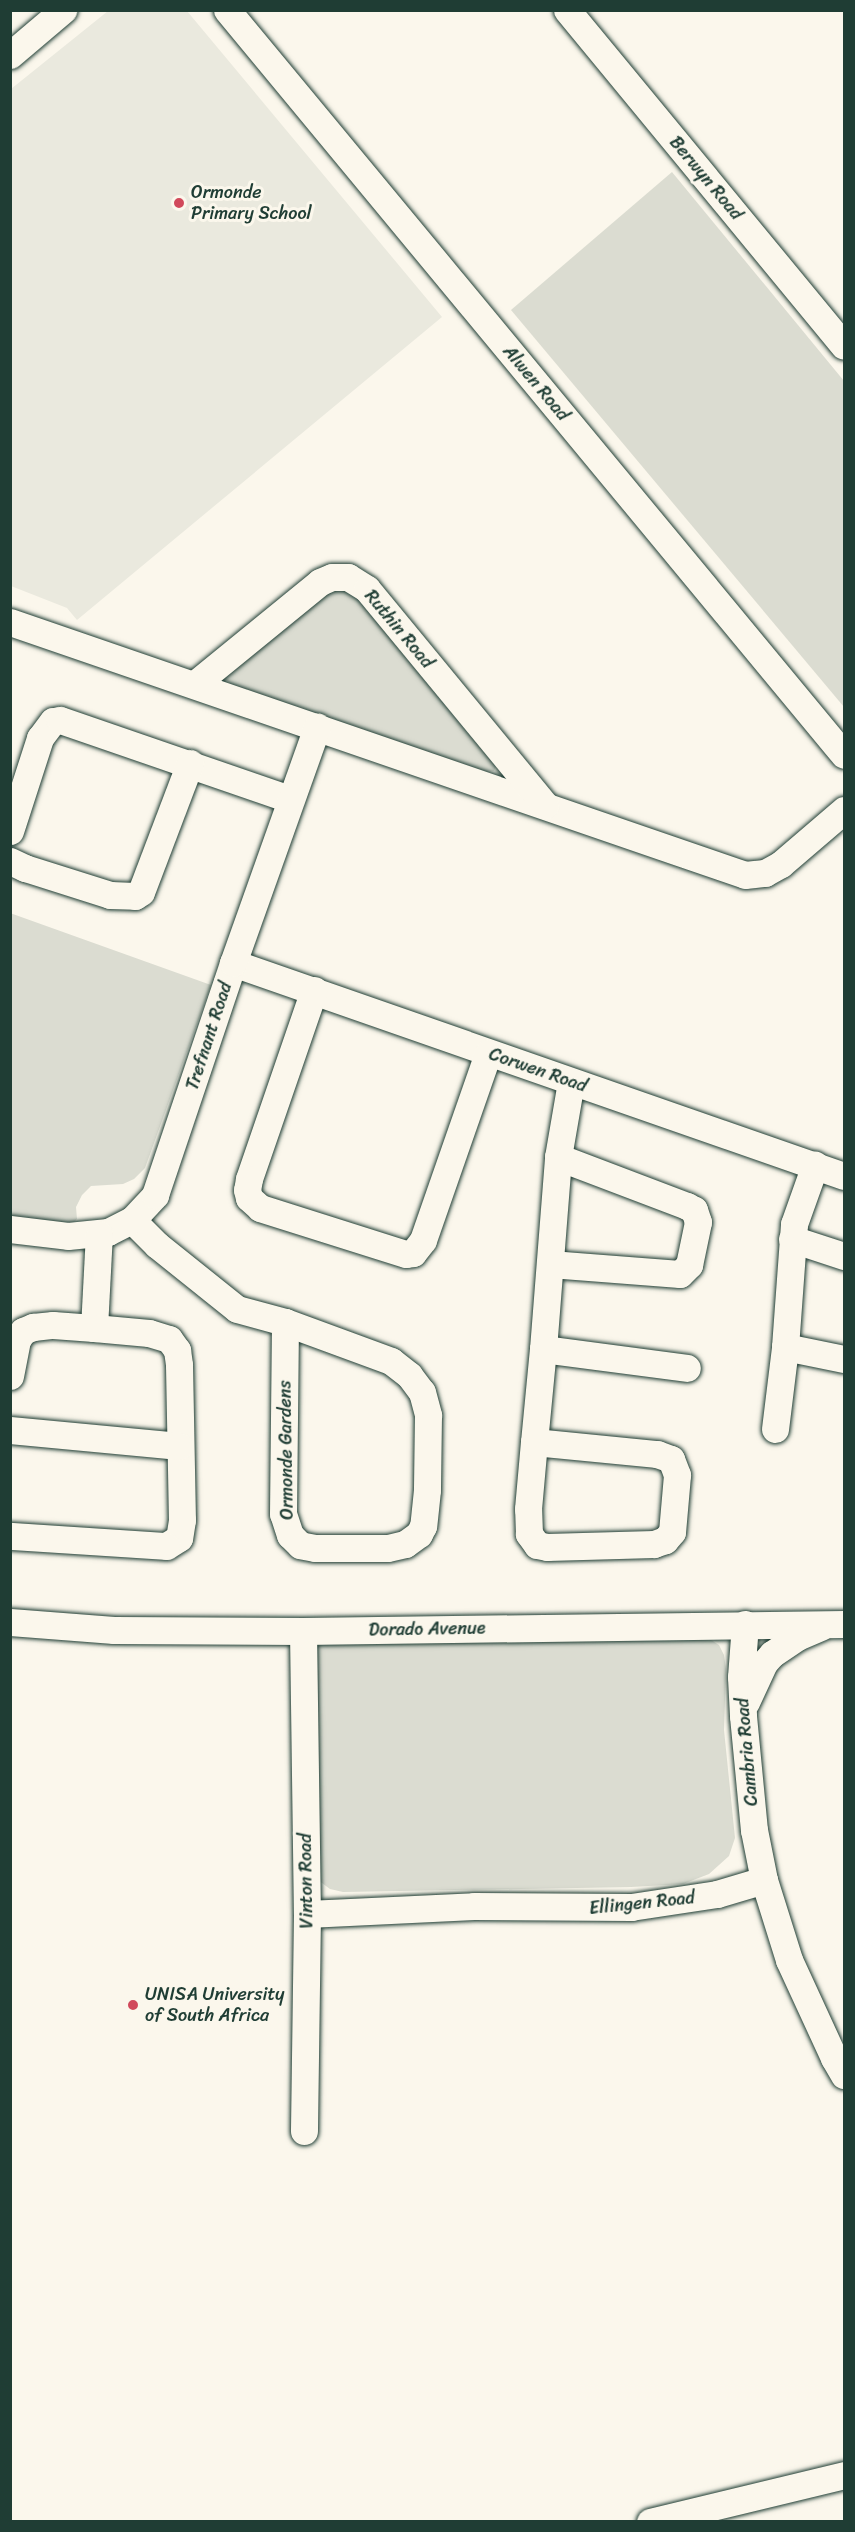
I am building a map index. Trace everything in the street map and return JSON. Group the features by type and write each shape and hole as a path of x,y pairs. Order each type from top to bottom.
{"street":[{"path":"10,55 63,10"},
{"name":"Alwen Road","path":"227,10 844,755"},
{"name":"Berwyn Road","path":"567,10 844,346"},
{"name":"Ruthin Road","path":"195,684 320,582 332,577 348,577 367,589 545,805"},
{"path":"10,622 749,875 765,873 781,864 844,810"},
{"path":"10,831 40,738 53,721 69,721 290,799"},
{"name":"Trefnant Road","path":"10,1229 68,1236 114,1231 132,1220 152,1200 160,1187 232,963 317,727"},
{"path":"10,861 110,895 135,896 141,892 190,763"},
{"name":"Corwen Road","path":"232,963 844,1176"},
{"path":"314,990 249,1179 247,1190 249,1198 261,1208 406,1254 413,1253 423,1240 488,1053"},
{"path":"534,1442 657,1454 671,1459 677,1475 672,1532 665,1540 654,1545 540,1547 529,1534 534,1442 558,1157 571,1082"},
{"path":"550,1264 680,1274 689,1265 698,1222 691,1208 558,1157"},
{"path":"775,1429 785,1347 794,1224 815,1165"},
{"name":"Ormonde Gardens","path":"132,1220 165,1252 237,1309 250,1315 285,1322 391,1361 405,1370 422,1392 428,1428 426,1514 418,1534 405,1545 387,1548 315,1548 300,1545 290,1535 283,1514 285,1322"},
{"path":"94,1328 99,1234"},
{"path":"792,1239 844,1256"},
{"path":"10,1376 15,1346 23,1331 42,1325 160,1335 174,1344 180,1375 179,1446 182,1528 174,1544 154,1546 10,1536"},
{"path":"785,1347 844,1359"},
{"path":"543,1349 687,1368"},
{"path":"10,1430 179,1446"},
{"name":"Dorado Avenue","path":"10,1622 114,1630 303,1631 836,1624"},
{"name":"Cambria Road","path":"745,1624 741,1677 743,1711 754,1830 764,1880"},
{"path":"743,1711 764,1663 772,1654 797,1636 836,1624"},
{"name":"Vinton Road","path":"303,1631 307,1914 304,2131"},
{"path":"764,1880 789,1960 844,2075"},
{"name":"Ellingen Road","path":"307,1914 474,1906 631,1907 717,1894 764,1880"},
{"path":"650,2522 844,2475"}],"shaded area":[{"name":"Ormonde Primary School","path":"108,11 187,11 442,317 77,620 67,608 11,586 11,89"},
{"path":"672,172 844,381 844,707 511,310"},
{"path":"332,585 357,593 496,766 494,771 487,772 232,685 224,678"},
{"path":"10,913 211,985 145,1168 134,1179 123,1184 91,1186 82,1195 76,1207 77,1219 70,1226 11,1219"},
{"path":"697,1638 711,1640 719,1645 724,1655 726,1669 724,1730 735,1838 729,1856 709,1874 683,1884 631,1887 343,1892 330,1889 314,1877 316,1647 329,1642"}],"place":[{"name":"Ormonde Primary School","path":"179,203"},
{"name":"UNISA University of South Africa","path":"133,2005"}]}
